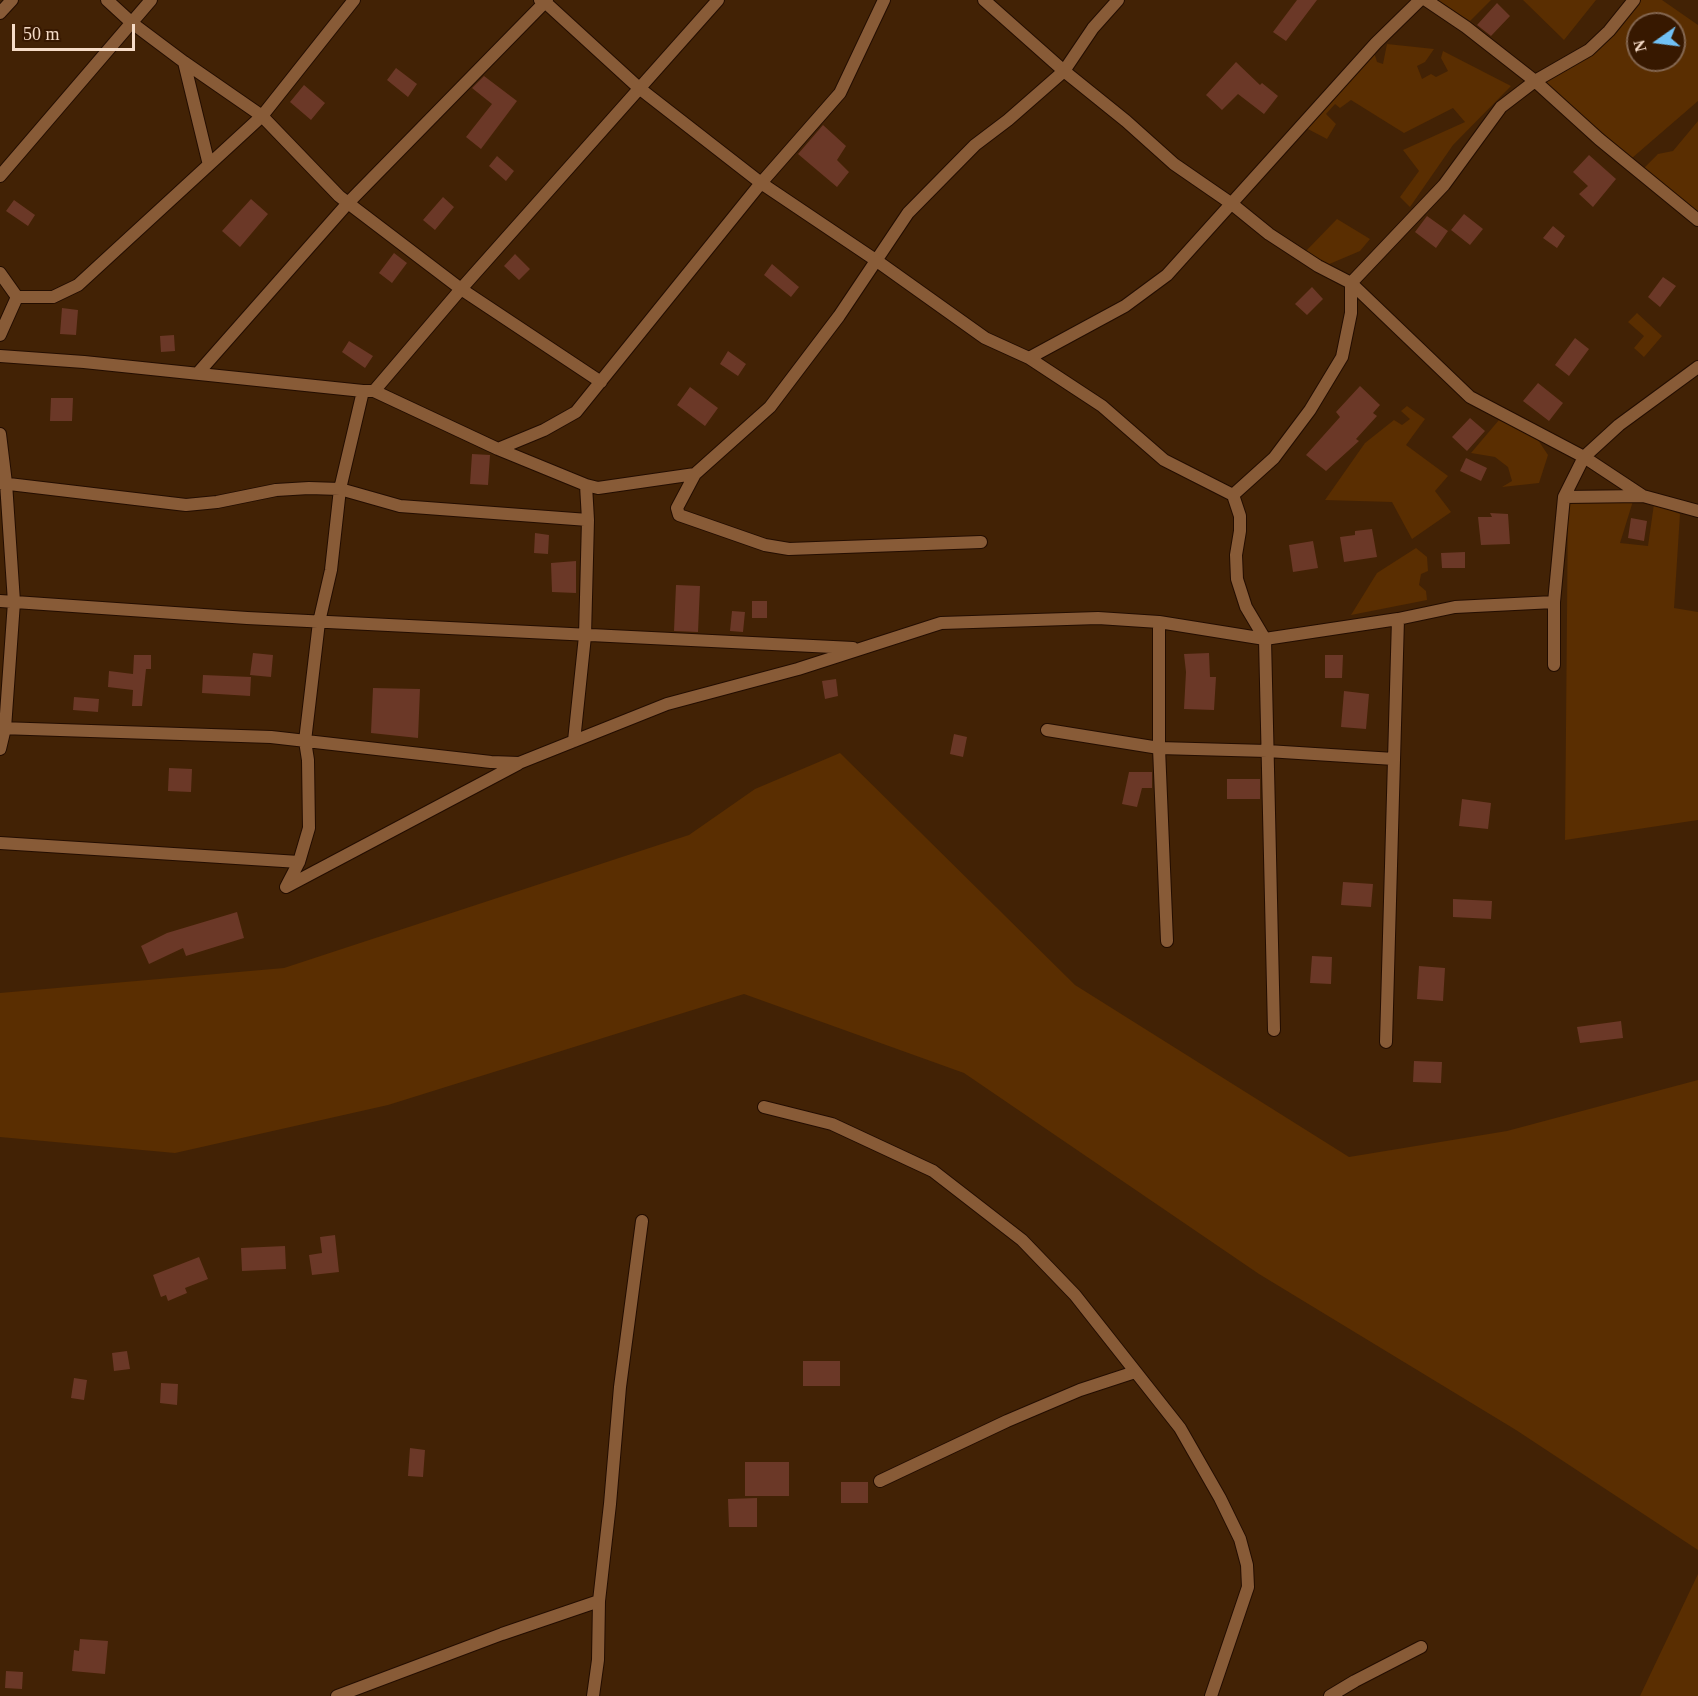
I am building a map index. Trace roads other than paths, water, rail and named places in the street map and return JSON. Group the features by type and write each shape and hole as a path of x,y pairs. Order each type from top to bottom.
{"street":[{"path":"0,13 12,0"},
{"path":"107,0 132,23 184,62 262,116 348,203 462,289 601,382"},
{"path":"0,176 152,0"},
{"path":"17,297 53,297 78,285 262,116 354,0"},
{"path":"718,0 369,391 340,489 331,570 319,622 305,741 308,760 309,828 298,862 286,887 519,763 667,704 798,669 941,623 1098,618 1159,622 1264,639 1398,619 1455,607 1554,602"},
{"path":"498,449 544,430 576,412 761,183 840,93 884,0"},
{"path":"984,0 1174,164 1232,204 1269,234 1318,266 1351,283 1470,397 1584,457 1643,496"},
{"path":"981,542 789,549 765,545 679,515 677,508 695,474 770,407 800,370 908,213 975,145 1008,120 1064,71 1093,28 1118,0"},
{"path":"1029,358 1125,306 1167,275 1376,43 1420,0"},
{"path":"1426,0 1466,27 1536,81 1599,140 1698,220"},
{"path":"1233,495 1274,458 1310,410 1342,357 1351,313 1351,283 1444,185 1501,107 1536,81 1589,50 1609,31 1634,0"},
{"path":"198,373 348,203 544,1 639,88 761,183 877,261 985,338 1029,358 1102,406 1164,460 1233,495 1240,516 1236,555 1237,579 1246,607 1264,639 1274,1030"},
{"path":"184,62 209,165"},
{"path":"0,273 17,297"},
{"path":"0,335 17,297"},
{"path":"0,356 369,391 498,449 598,488 695,474"},
{"path":"1554,665 1554,602 1564,497 1584,457 1619,425 1698,368"},
{"path":"0,434 14,602 0,749"},
{"path":"3,483 186,504 217,502 276,490 340,489 400,506 588,520"},
{"path":"574,741 585,636 588,520 586,485"},
{"path":"1564,497 1643,496 1698,511"},
{"path":"0,601 319,622 860,648"},
{"path":"1386,1042 1398,619"},
{"path":"1159,622 1159,748 1167,941"},
{"path":"2,728 271,737 491,762 519,763"},
{"path":"1047,730 1159,748 1267,751 1394,759"},
{"path":"0,843 298,862"},
{"path":"764,1107 832,1124 933,1171 1022,1240 1075,1295 1180,1428 1220,1498 1240,1539 1247,1565 1248,1587 1211,1696"},
{"path":"594,1696 598,1660 599,1601 620,1387 642,1221"},
{"path":"880,1481 1007,1421 1080,1390 1135,1372"},
{"path":"337,1696 502,1634 599,1601"},
{"path":"1330,1696 1421,1647"}]}
